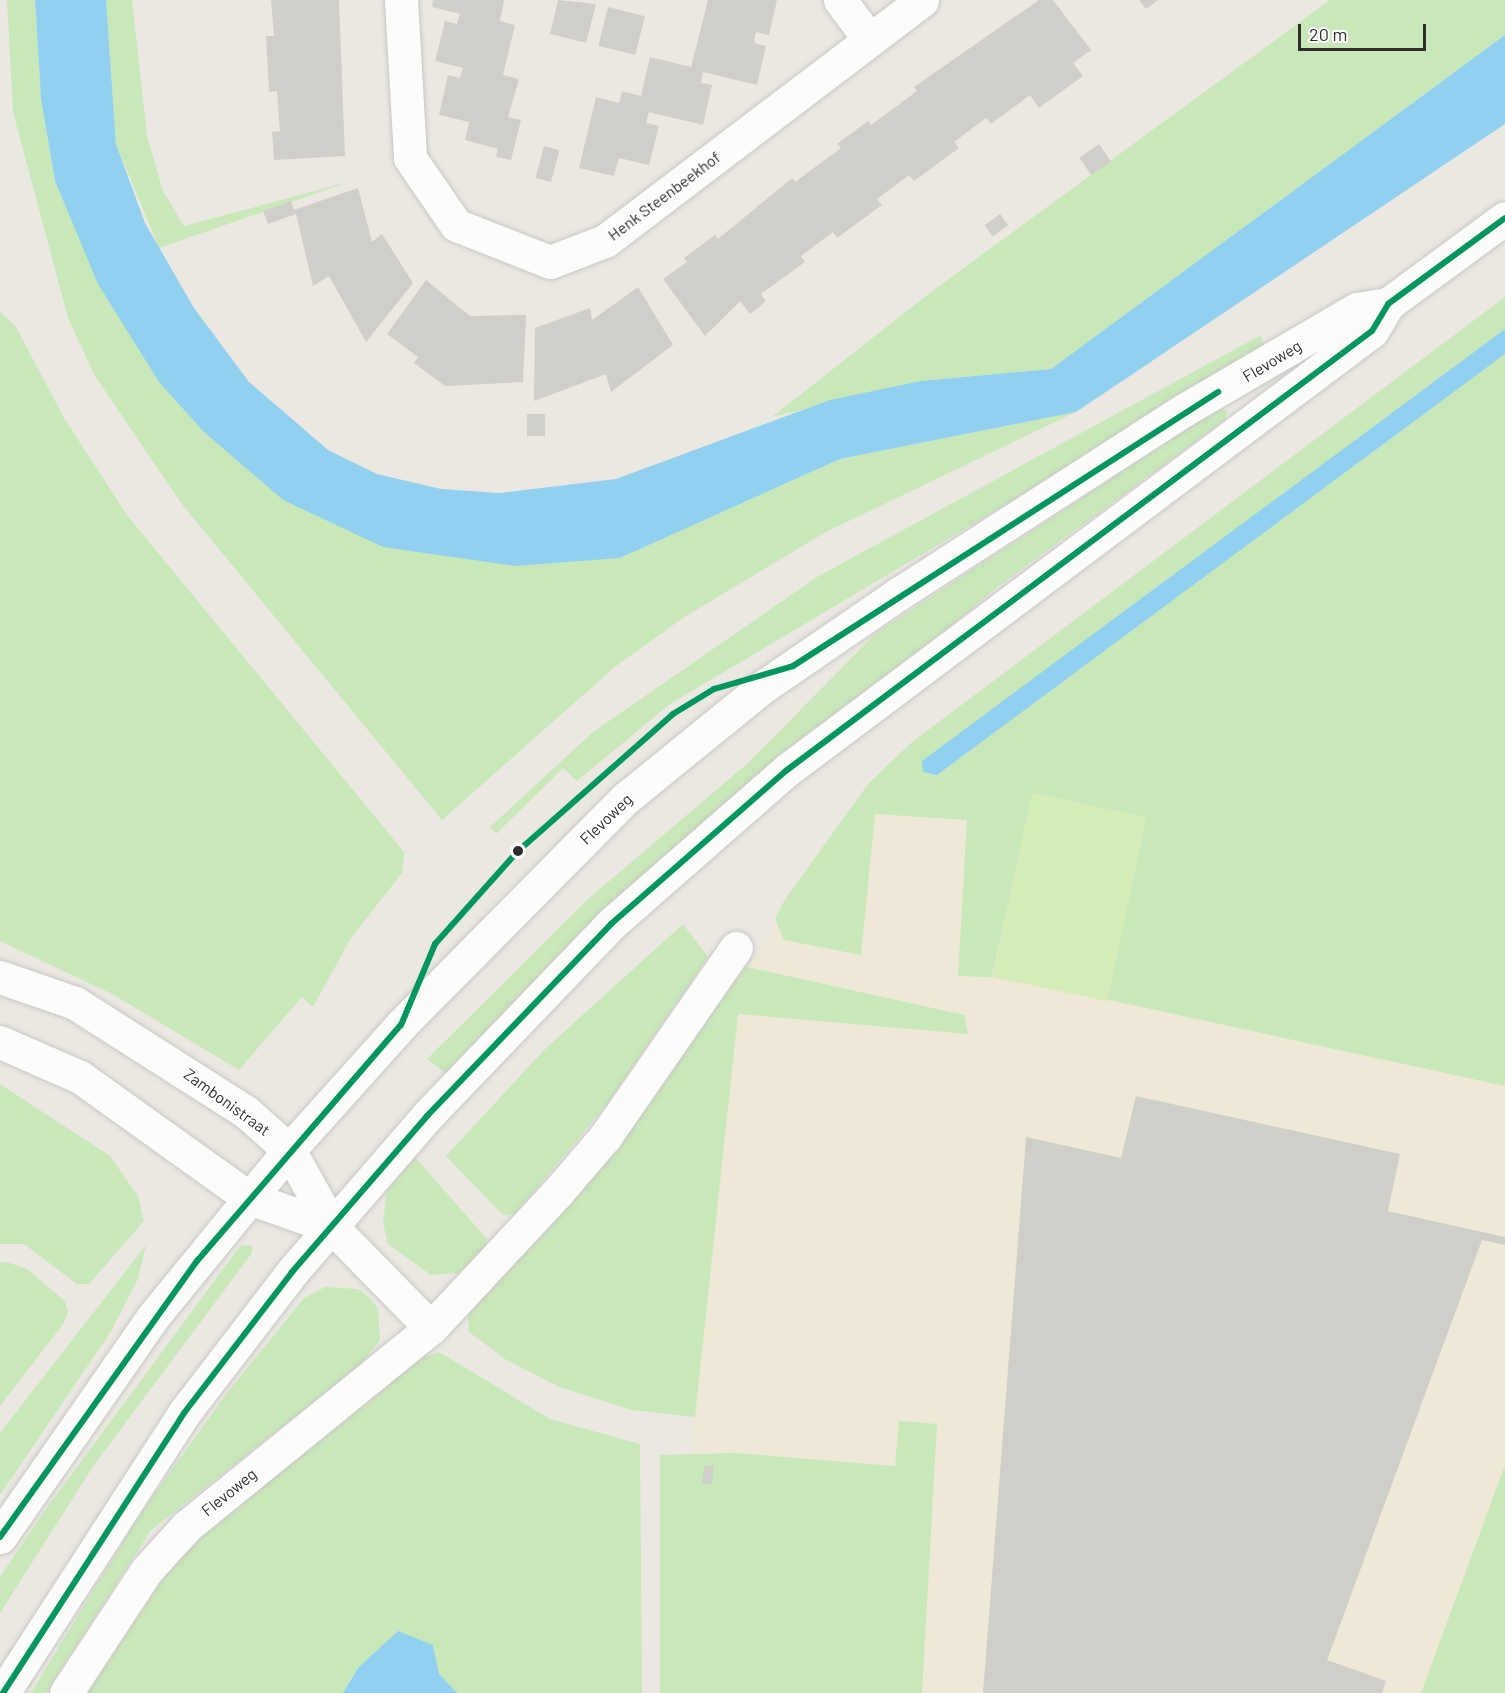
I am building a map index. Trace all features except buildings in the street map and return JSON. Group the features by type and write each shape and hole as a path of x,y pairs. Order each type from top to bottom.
{"main road":[{"name":"Henk Steenbeekhof","path":"401,0 410,158 456,225 550,262 606,241 922,0"},
{"path":"840,0 869,39"},
{"name":"Flevoweg","path":"3,1693 184,1413 332,1227 427,1116 611,924 787,770 1372,331 1388,304 1505,218"},
{"name":"Flevoweg","path":"0,1537 152,1318 289,1149 506,918 626,798 690,745 828,640 1236,382 1357,309 1388,304"},
{"name":"Flevoweg","path":"66,1693 146,1571 187,1526 431,1328 605,1137 736,948"},
{"name":"Zambonistraat","path":"0,977 53,993 107,1021 246,1112 289,1149 332,1227"},
{"path":"0,1042 80,1077 249,1198 332,1227 431,1328"}],"shaded area":[{"path":"1505,343 1505,1693 911,1693 930,1467 691,1452 736,984 868,792"}],"green space":[{"path":"7,0 35,0 41,99 55,181 204,432 620,558 840,459 1076,412 826,532 683,618 616,666 442,820 181,503 95,376 68,318 13,112"},
{"path":"106,0 132,0 147,136 163,191 184,226 352,181 159,248 116,144"},
{"path":"1330,0 1505,0 1505,35 1051,369 921,381 772,417 931,292"},
{"path":"1505,297 1505,329 922,762 937,775 1505,354 1505,1086 1105,999 1146,818 1033,793 992,977 958,976 967,820 875,814 861,955 784,940 775,919 784,901 868,784 912,742"},
{"path":"0,312 15,325 64,418 127,515 404,852 402,873 351,938 313,1007 302,997 239,1070 112,994 0,941"},
{"path":"1261,335 1266,350 670,704 577,781 563,768 496,834 490,827 593,732 817,577"},
{"path":"1219,408 1227,411 1226,419 995,589 896,672 448,1075 427,1059 587,900 749,762 876,633"},
{"path":"1032,793 1146,817 1107,1001 993,977"},
{"path":"683,924 708,957 608,1103 515,1214 503,1215 446,1156 543,1051"},
{"path":"743,966 964,1015 968,1034 738,1014 695,1417 632,1410 559,1387 505,1359 469,1332 468,1315 621,1144"},
{"path":"0,1084 110,1156 138,1196 144,1221 89,1284 77,1284 24,1244 0,1244"},
{"path":"415,1157 487,1239 486,1249 458,1273 431,1275 388,1244 383,1223 387,1190"},
{"path":"146,1245 138,1279 110,1333 0,1495 0,1433"},
{"path":"252,1245 252,1253 94,1465 0,1613 0,1577 43,1513 240,1246"},
{"path":"7,1262 27,1269 65,1301 68,1311 64,1323 0,1406 0,1263"},
{"path":"325,1287 358,1289 370,1298 378,1309 380,1340 361,1365 151,1530 46,1693 31,1693 138,1517 227,1393 304,1298"},
{"path":"439,1352 550,1419 640,1444 642,1693 457,1693 438,1674 433,1645 358,1668 343,1693 82,1693 166,1566 228,1508 416,1360"},
{"path":"899,1421 937,1424 922,1693 660,1693 660,1455 735,1453 895,1466"},
{"path":"1505,1465 1505,1693 1421,1693"}],"water":[{"path":"35,0 106,0 116,144 145,223 194,308 249,382 328,450 377,474 441,489 499,493 616,479 830,400 921,381 1051,369 1505,35 1505,124 1076,412 840,459 620,558 515,566 383,547 283,500 204,432 159,382 98,284 55,181 41,99"},
{"path":"1505,329 1505,354 937,775 923,772 922,761"},
{"path":"398,1631 433,1645 439,1674 457,1693 343,1693 358,1668"}],"transit line":[{"path":"3,1693 184,1413 292,1272 427,1116 611,924 787,770 1372,331 1388,304 1505,218"},
{"path":"0,1537 197,1261 401,1025 435,944 517,852 673,714 714,689 793,666 1218,392"}]}
